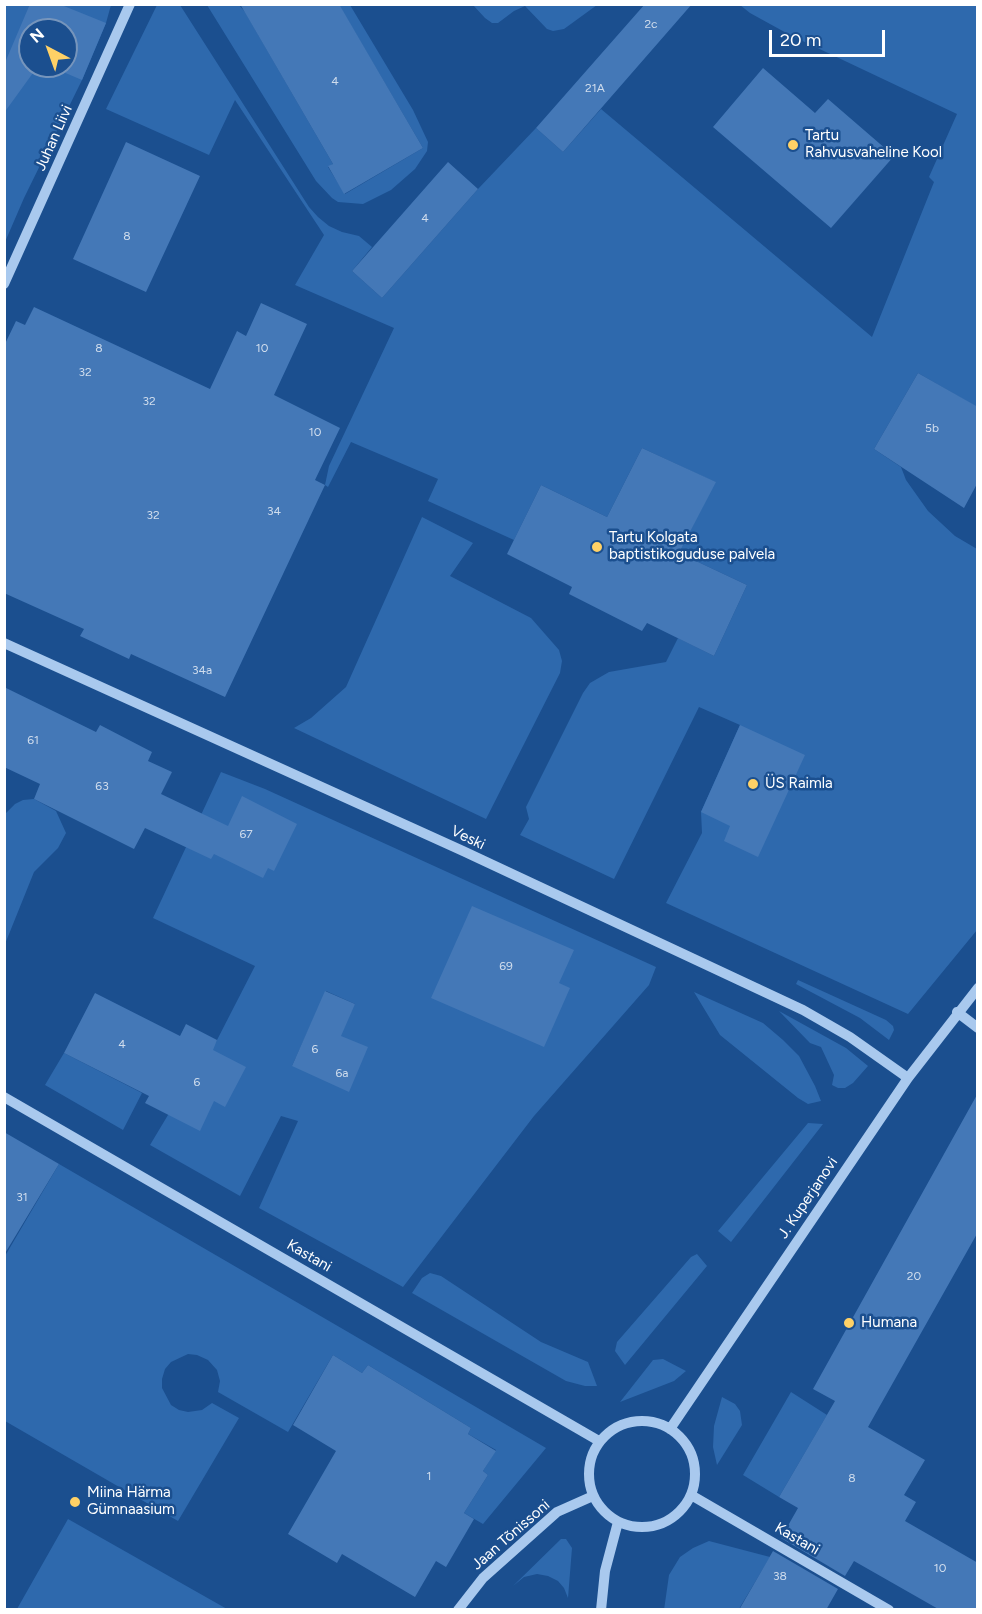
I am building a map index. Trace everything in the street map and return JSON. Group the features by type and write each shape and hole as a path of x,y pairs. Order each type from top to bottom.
{"street":[{"name":"Juhan Liivi","path":"4,284 130,4"},
{"name":"Veski","path":"4,643 388,817 803,1010 850,1036 908,1078"},
{"name":"J. Kuperjanovi","path":"670,1429 908,1078 957,1012 978,988"},
{"path":"957,1012 978,1028"},
{"name":"Kastani","path":"4,1097 599,1441"},
{"path":"638,1420 659,1423 670,1429 684,1442 693,1460 695,1476 691,1495 683,1509 670,1519 653,1526 634,1526 618,1522 601,1508 593,1496 589,1464 599,1441 614,1428 638,1420"},
{"name":"Kastani","path":"691,1495 889,1610"},
{"name":"Jaan Tõnissoni","path":"458,1610 483,1578 557,1512 593,1496"},
{"path":"601,1610 605,1571 618,1522"}],"shaded area":[{"path":"5,5 111,5 106,23 82,80 5,242"},
{"path":"157,5 180,5 309,207 329,226 359,236 372,247 352,271 382,298 478,189 536,128 563,152 601,109 872,337 934,182 929,177 957,114 790,35 740,5 977,5 977,407 918,373 874,449 901,467 906,480 928,511 955,536 977,549 977,930 908,1014 666,903 702,833 701,812 740,725 699,707 614,879 520,835 529,819 526,807 590,683 609,672 666,662 678,638 714,656 747,585 679,553 715,482 642,448 607,517 541,485 514,540 428,501 438,479 351,442 328,487 325,485 329,466 394,328 295,285 324,235 235,100 209,155 106,109"},
{"path":"207,5 239,5 245,12 333,164 328,167 345,194 423,148 339,5 350,5 413,110 428,142 427,151 415,169 391,190 363,204 338,202 332,198 316,181"},
{"path":"473,5 597,5 564,29 553,31 547,29 525,6 498,23 492,23"},
{"path":"422,517 473,543 450,576 531,618 559,650 562,661 560,673 486,819 294,728 311,718 346,687"},
{"path":"221,772 265,789 656,967 649,985 534,1116 403,1287 259,1208 298,1121 281,1116 240,1196 150,1145 217,1040 255,966 153,918","holes":["326,991 355,1004 292,1066"]},
{"path":"34,799 56,811 66,833 58,848 34,872 5,944 5,814 15,804 23,800"},
{"path":"798,980 886,1020 894,1030 889,1040 860,1018 796,984"},
{"path":"694,992 763,1023 783,1040 799,1056 821,1101 808,1104 798,1098 720,1035"},
{"path":"779,1011 846,1048 868,1066 853,1083 845,1088 832,1085 834,1075 821,1047 810,1043"},
{"path":"64,1053 142,1093 123,1130 45,1085"},
{"path":"808,1123 823,1124 731,1242 718,1231"},
{"path":"59,1164 546,1448 483,1524 464,1513 488,1475 483,1471 496,1450 468,1434 471,1428 368,1365 362,1373 333,1355 288,1432 218,1392 220,1381 217,1370 208,1360 188,1354 171,1362 165,1369 162,1388 171,1405 188,1412 202,1410 212,1403 239,1418 178,1521 5,1421 5,1256"},
{"path":"697,1254 707,1266 625,1365 615,1351 617,1342 691,1257"},
{"path":"430,1273 441,1276 541,1342 588,1362 597,1386 585,1386 566,1381 412,1293 422,1278"},
{"path":"663,1359 686,1371 674,1381 620,1402 653,1360"},
{"path":"791,1392 827,1415 779,1497 743,1475"},
{"path":"722,1397 735,1404 740,1411 742,1425 717,1465 713,1447 714,1426"},
{"path":"68,1519 227,1609 17,1609"},
{"path":"561,1539 566,1539 572,1548 568,1598 558,1581 548,1576 537,1574 524,1577 513,1586"},
{"path":"709,1541 770,1557 739,1609 664,1610 669,1575 680,1557"}],"building":[{"path":"30,4 59,4 106,23 82,80 77,78 78,18 24,18"},
{"path":"240,4 339,4 423,148 344,194 328,166 333,164"},
{"path":"645,4 692,4 563,152 536,128"},
{"path":"18,32 18,78 29,78 4,113 4,65"},
{"path":"763,68 815,113 828,99 894,156 831,228 713,127"},
{"path":"126,142 200,176 146,292 73,259"},
{"path":"448,162 478,189 382,298 352,271"},
{"path":"261,303 307,324 274,395 340,428 315,480 325,485 225,697 131,654 129,659 80,636 84,629 4,593 4,346 16,321 25,325 34,307 210,389 237,331 246,336"},
{"path":"918,373 978,407 978,482 964,508 874,449"},
{"name":"Tartu Kolgata baptistikoguduse palvela","path":"642,448 716,482 679,553 747,585 714,656 647,623 642,631 569,594 572,587 507,554 541,485 607,517"},
{"path":"4,687 96,732 100,725 152,752 148,761 172,772 161,794 228,826 242,796 297,824 274,871 268,868 263,878 214,854 211,859 145,828 134,849 34,799 40,784 4,767"},
{"name":"ÜS Raimla","path":"740,725 805,755 758,857 724,841 730,826 701,812"},
{"path":"472,906 574,950 559,983 570,988 544,1047 431,998"},
{"path":"325,991 355,1004 341,1036 368,1047 349,1092 292,1066"},
{"path":"95,993 180,1036 186,1024 217,1040 213,1050 246,1067 225,1107 214,1101 200,1131 145,1103 149,1096 64,1053"},
{"path":"978,1093 978,1232 868,1427 925,1460 904,1495 916,1502 905,1521 978,1563 978,1610 940,1610 854,1561 845,1576 781,1538 798,1508 779,1497 835,1401 813,1389"},
{"path":"4,1132 59,1164 4,1255"},
{"path":"333,1355 362,1373 368,1365 471,1428 468,1434 496,1451 483,1471 488,1475 464,1513 474,1519 446,1567 436,1561 415,1597 342,1554 337,1563 288,1534 336,1451 293,1425"},
{"path":"773,1551 838,1589 826,1610 739,1610"}],"place":[{"name":"Tartu Rahvusvaheline Kool","path":"793,145"},
{"name":"Tartu Kolgata baptistikoguduse palvela","path":"597,547"},
{"name":"ÜS Raimla","path":"753,784"},
{"name":"Humana","path":"849,1323"},
{"name":"Miina Härma Gümnaasium","path":"75,1502"}]}
